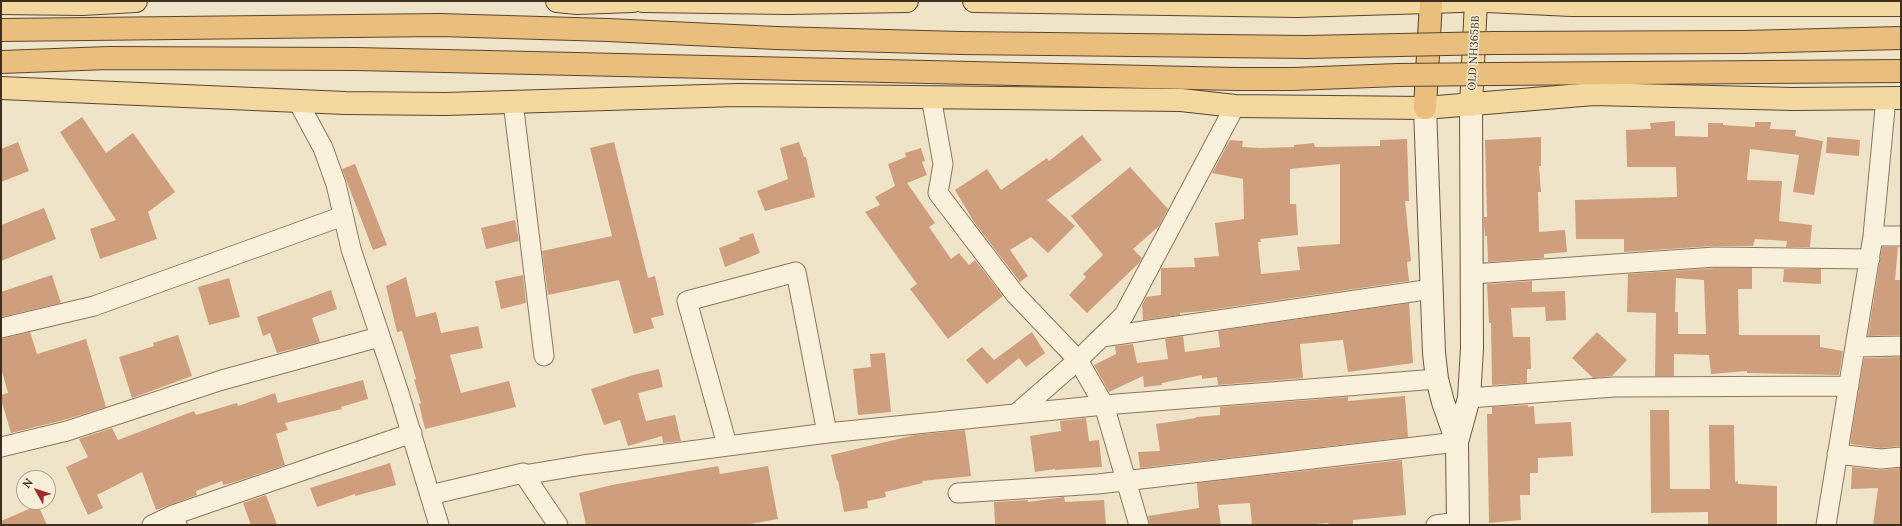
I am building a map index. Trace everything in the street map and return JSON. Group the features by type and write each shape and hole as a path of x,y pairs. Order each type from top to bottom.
{"highway":[{"path":"1425,108 1431,2"},
{"path":"1,30 440,26 608,30 776,38 961,43 1306,47 1493,43 1743,42 1901,38"},
{"path":"1,62 109,58 356,59 1236,79 1293,79 1398,75 1901,71"}],"main road":[{"path":"1,3 136,1"},
{"path":"557,1 633,1"},
{"path":"643,1 907,1"},
{"path":"974,1 1298,4 1461,1"},
{"name":"OLD NH365BB","path":"1471,105 1476,1"},
{"path":"1487,1 1571,5 1891,4"},
{"path":"1,88 345,103 445,104 737,95 1181,100 1235,106 1425,108 1594,94 1793,99 1894,98"},
{"path":"1458,524 1457,442 1469,398 1472,348 1471,105"},
{"path":"1425,108 1434,353 1437,379 1457,442"}],"street":[{"path":"931,97 943,164 938,193 1015,294 1078,360 1104,405 1139,525"},
{"path":"1826,525 1870,258 1894,98"},
{"path":"298,100 323,148 336,184 351,248 412,433 439,525"},
{"path":"513,102 544,356"},
{"path":"1016,414 1078,360 1124,316 1235,106"},
{"path":"1,328 94,306 343,216"},
{"path":"1873,236 1901,236"},
{"path":"1472,274 1715,257 1870,258"},
{"path":"727,444 687,301 796,272 827,433"},
{"path":"1102,337 1432,289"},
{"path":"1,447 67,431 222,380 380,337"},
{"path":"1855,347 1901,346"},
{"path":"524,476 583,465 727,444 827,433 1104,405 1437,379"},
{"path":"1469,398 1614,387 1849,386"},
{"path":"152,525 175,520 412,433"},
{"path":"958,493 1098,484 1457,442"},
{"path":"1837,454 1881,458 1901,457"},
{"path":"430,496 523,473 558,525"},
{"path":"1436,525 1458,524"}],"building":[{"path":"82,117 106,153 133,133 175,192 148,212 157,239 100,259 90,229 116,220 60,132"},
{"path":"1675,121 1675,136 1708,137 1708,123 1723,123 1723,125 1755,127 1755,122 1771,122 1770,129 1796,130 1795,136 1823,141 1814,195 1793,192 1799,155 1750,149 1747,180 1782,181 1779,221 1812,225 1810,247 1786,247 1787,241 1755,239 1753,246 1714,246 1624,252 1624,239 1576,239 1575,200 1677,197 1676,167 1627,167 1626,130 1651,129 1650,123"},
{"path":"1082,135 1102,160 1047,200 1075,226 1048,253 1031,237 1010,250 1028,276 1020,282 974,222 955,190 987,169 1001,190 1047,158 1049,161"},
{"path":"1541,137 1541,166 1539,166 1541,192 1538,192 1539,232 1565,230 1567,252 1544,254 1544,258 1488,262 1487,236 1485,236 1484,222 1484,217 1487,217 1485,140"},
{"path":"1827,137 1860,140 1859,156 1826,153"},
{"path":"1407,139 1409,201 1405,201 1411,261 1407,262 1409,281 1203,311 1180,313 1180,315 1143,320 1142,305 1146,297 1161,295 1161,268 1195,267 1194,258 1219,256 1215,223 1244,219 1243,179 1212,173 1230,140 1243,141 1242,147 1261,148 1294,147 1294,145 1314,143 1315,147 1380,146 1380,140","holes":["1340,164 1340,244 1297,247 1300,270 1261,274 1258,242 1261,242 1260,239 1298,235 1296,204 1290,204 1290,169"]},
{"path":"18,142 29,171 1,182 1,149"},
{"path":"614,142 648,278 655,276 664,315 651,318 654,328 634,334 619,280 548,295 542,251 612,236 590,148"},
{"path":"799,142 804,157 806,157 815,197 765,211 757,191 788,179 780,148"},
{"path":"921,148 925,161 922,162 927,175 907,183 935,223 929,227 951,259 959,253 969,265 975,260 1003,296 948,339 910,289 917,284 865,212 880,205 875,197 895,186 888,164 906,157 905,153"},
{"path":"355,164 387,245 373,250 342,169"},
{"path":"1130,167 1168,209 1159,226 1133,249 1142,258 1139,263 1087,313 1069,295 1086,277 1083,274 1103,255 1071,216"},
{"path":"44,208 56,239 1,261 1,225"},
{"path":"515,220 519,241 486,249 481,228"},
{"path":"753,233 760,253 725,267 719,248"},
{"path":"1882,247 1898,247 1895,280 1901,280 1901,335 1868,336"},
{"path":"1715,268 1752,268 1752,289 1738,289 1739,335 1820,335 1820,347 1843,351 1839,375 1747,373 1747,371 1711,374 1709,355 1674,354 1674,376 1655,376 1656,313 1627,312 1628,274","holes":["1676,278 1704,280 1706,334 1678,334 1678,312 1675,312"]},
{"path":"1784,269 1821,269 1821,284 1783,282"},
{"path":"52,275 61,303 1,317 1,292"},
{"path":"523,275 526,303 501,309 495,281"},
{"path":"406,277 416,317 436,312 441,333 478,326 483,348 450,355 461,393 509,381 516,407 425,429 419,404 421,403 414,380 416,379 402,331 397,332 386,286"},
{"path":"229,278 240,317 209,325 198,287"},
{"path":"1532,281 1532,292 1565,291 1566,320 1546,321 1545,307 1511,308 1513,337 1530,337 1531,369 1527,369 1527,383 1492,385 1491,323 1489,323 1487,284"},
{"path":"331,290 337,309 312,318 320,342 277,353 270,333 263,336 257,317"},
{"path":"1409,303 1413,363 1348,372 1343,340 1300,344 1303,378 1218,385 1217,377 1202,379 1202,375 1162,383 1162,385 1144,387 1143,376 1109,392 1094,365 1116,354 1115,346 1133,344 1137,363 1168,359 1165,339 1183,336 1185,352 1220,347 1218,331"},
{"path":"30,332 37,354 86,339 106,407 64,420 11,433 1,399 1,395 8,393 1,368 1,339"},
{"path":"1032,332 1045,353 1026,367 1019,358 987,384 966,360 982,347 994,360"},
{"path":"1597,332 1627,360 1612,376 1593,378 1572,358"},
{"path":"178,335 192,376 132,398 119,357 154,346 153,343"},
{"path":"885,353 891,412 858,415 853,369 871,367 870,354"},
{"path":"1901,357 1901,446 1881,448 1850,444 1864,358"},
{"path":"659,369 663,387 638,393 646,421 675,415 681,441 663,443 662,436 628,446 620,420 604,425 591,389 633,375"},
{"path":"363,380 368,399 341,407 342,409 285,423 288,430 276,434 285,465 235,482 223,485 222,481 196,491 197,495 156,510 142,472 97,495 103,508 88,515 66,467 88,457 79,439 112,428 118,440 194,411 196,415 237,403 238,406 275,393 278,403"},
{"path":"1405,396 1408,437 1140,468 1138,452 1160,451 1156,424 1196,417 1220,415 1220,407 1348,397 1348,401"},
{"path":"1528,405 1528,407 1534,406 1535,424 1571,422 1573,456 1538,458 1538,473 1530,473 1530,495 1520,495 1521,520 1489,523 1487,414 1492,414 1492,407"},
{"path":"1650,410 1669,410 1670,489 1710,489 1709,425 1734,425 1735,482 1738,481 1738,484 1777,486 1777,525 1708,525 1708,512 1651,513"},
{"path":"1086,418 1089,441 1099,440 1102,467 1055,469 1035,472 1030,436 1061,431 1060,421"},
{"path":"965,430 971,476 922,481 923,483 885,492 886,497 867,501 868,508 844,512 838,480 837,481 831,455 915,435"},
{"path":"1402,460 1406,515 1353,520 1353,525 1329,525 1328,523 1303,525 1252,525 1250,503 1218,505 1221,525 1150,525 1148,516 1199,508 1197,483"},
{"path":"390,463 396,485 355,496 355,494 317,507 310,488"},
{"path":"718,466 720,474 768,466 778,519 745,525 586,525 579,493 612,485"},
{"path":"1852,467 1880,470 1901,468 1901,525 1873,525 1878,488 1851,489"},
{"path":"266,495 277,525 251,525 243,503"},
{"path":"1064,497 1065,502 1104,500 1106,525 995,525 994,502 1028,500 1028,502"},
{"path":"26,510 40,510 47,525 1,525 1,521"}]}
